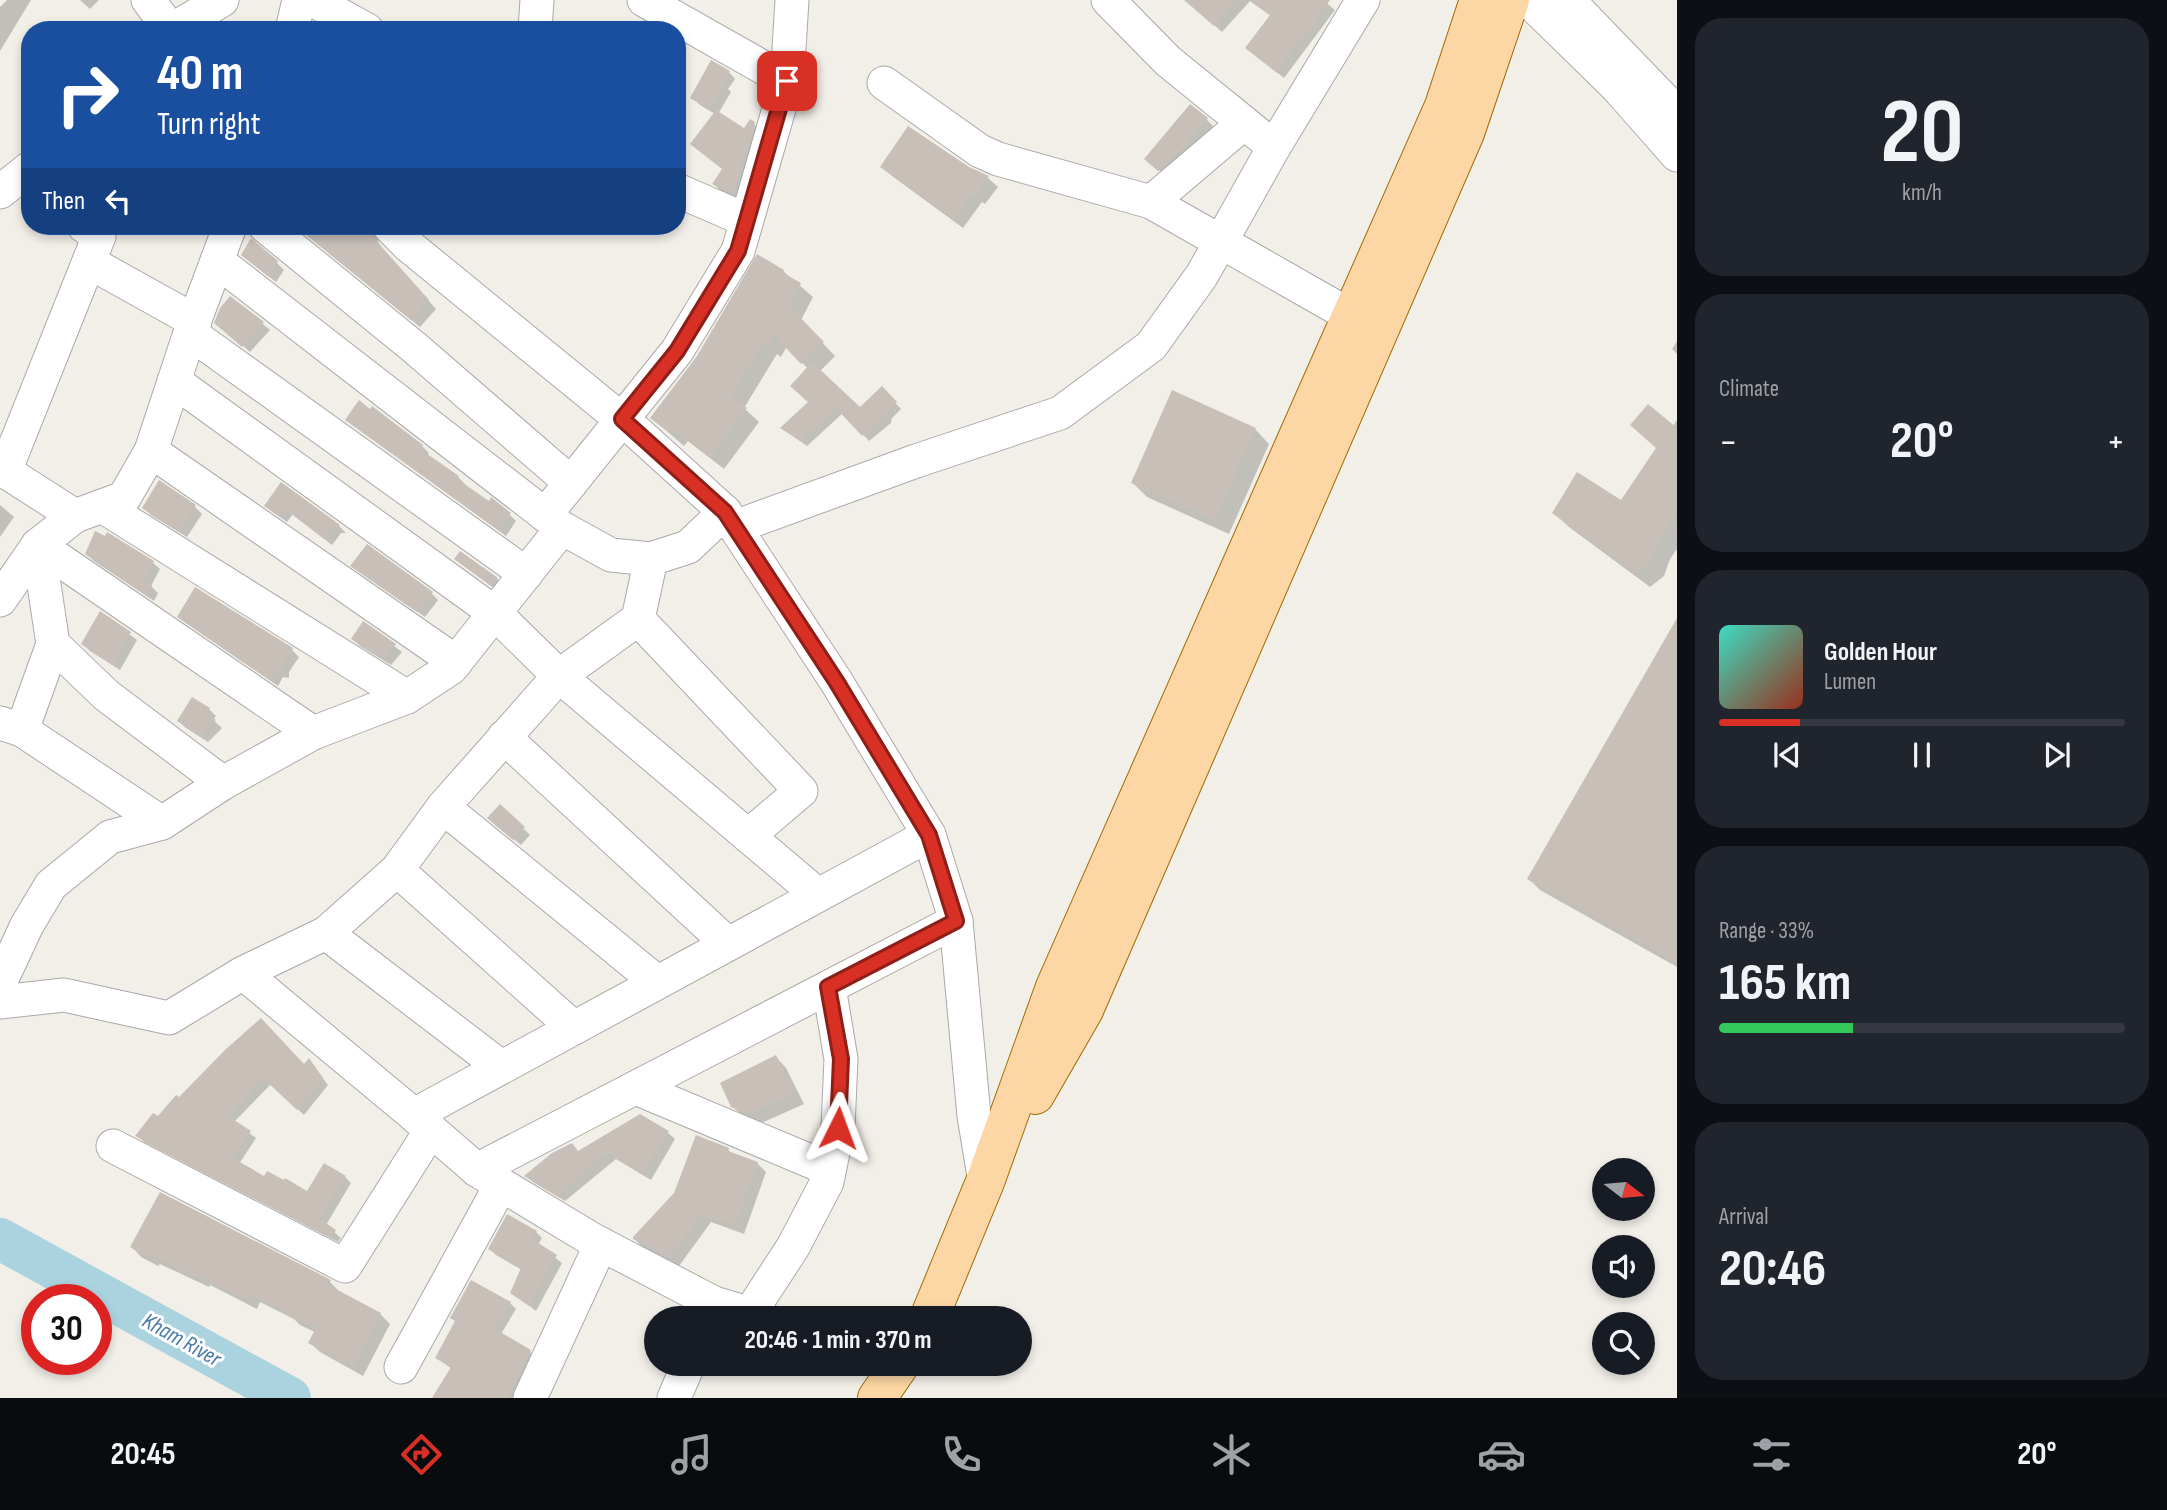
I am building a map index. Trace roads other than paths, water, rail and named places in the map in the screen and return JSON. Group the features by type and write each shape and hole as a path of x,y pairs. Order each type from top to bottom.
{"main road":[{"path":"934,1306 985,1182 1055,987 1444,106 1479,0"},
{"path":"985,1182 1084,1010 1465,133 1510,0"},
{"path":"877,1398 892,1376"},
{"path":"895,1398 904,1376"}],"street":[{"path":"148,0 165,21"},
{"path":"187,21 222,0"},
{"path":"294,21 299,0"},
{"path":"313,0 351,21"},
{"path":"536,21 537,0"},
{"path":"645,0 682,21"},
{"path":"0,983 27,925 51,885 110,837 162,823 223,783 313,733 407,697 456,662 526,574 571,483 677,351 738,251 787,81 792,0"},
{"path":"1108,0 1168,61 1274,147"},
{"path":"217,261 553,522 611,555 651,559 688,547 730,519 1060,413 1151,346 1202,275 1274,147 1363,0"},
{"path":"1528,0 1617,88 1677,155"},
{"path":"1569,0 1677,114"},
{"path":"686,23 787,81"},
{"path":"884,83 980,151 998,159 1152,202 1351,316"},
{"path":"1152,202 1244,123"},
{"path":"686,194 746,220"},
{"path":"98,235 89,262 2,470 89,511 407,697"},
{"path":"0,600 38,545 89,511 124,498 151,452 192,327 227,235"},
{"path":"276,235 415,348 571,483"},
{"path":"398,235 622,419 730,519 836,681 929,835 956,921 974,1116 985,1182"},
{"path":"89,262 192,327 526,574"},
{"path":"174,381 495,613 559,676 818,895"},
{"path":"151,452 456,662"},
{"path":"38,545 53,644 11,726 162,823"},
{"path":"38,545 313,733"},
{"path":"0,1002 64,995 169,1018 243,973 326,933 397,870 443,807 559,676 638,619 651,559"},
{"path":"638,619 801,791 748,836"},
{"path":"53,644 107,695 223,783"},
{"path":"504,737 728,944"},
{"path":"443,807 657,982"},
{"path":"113,1146 345,1266 423,1123 501,1068 929,835"},
{"path":"397,870 574,1028"},
{"path":"401,1367 489,1178 636,1088 956,921"},
{"path":"326,933 501,1068"},
{"path":"243,973 489,1178 704,1306"},
{"path":"762,1306 827,1182 830,1169 838,1128 841,1059 828,987"},
{"path":"636,1088 830,1169"},
{"path":"530,1398 601,1244"},
{"path":"674,1398 683,1376"}],"waterway":[{"name":"Kham River","path":"0,1239 290,1398"}]}
